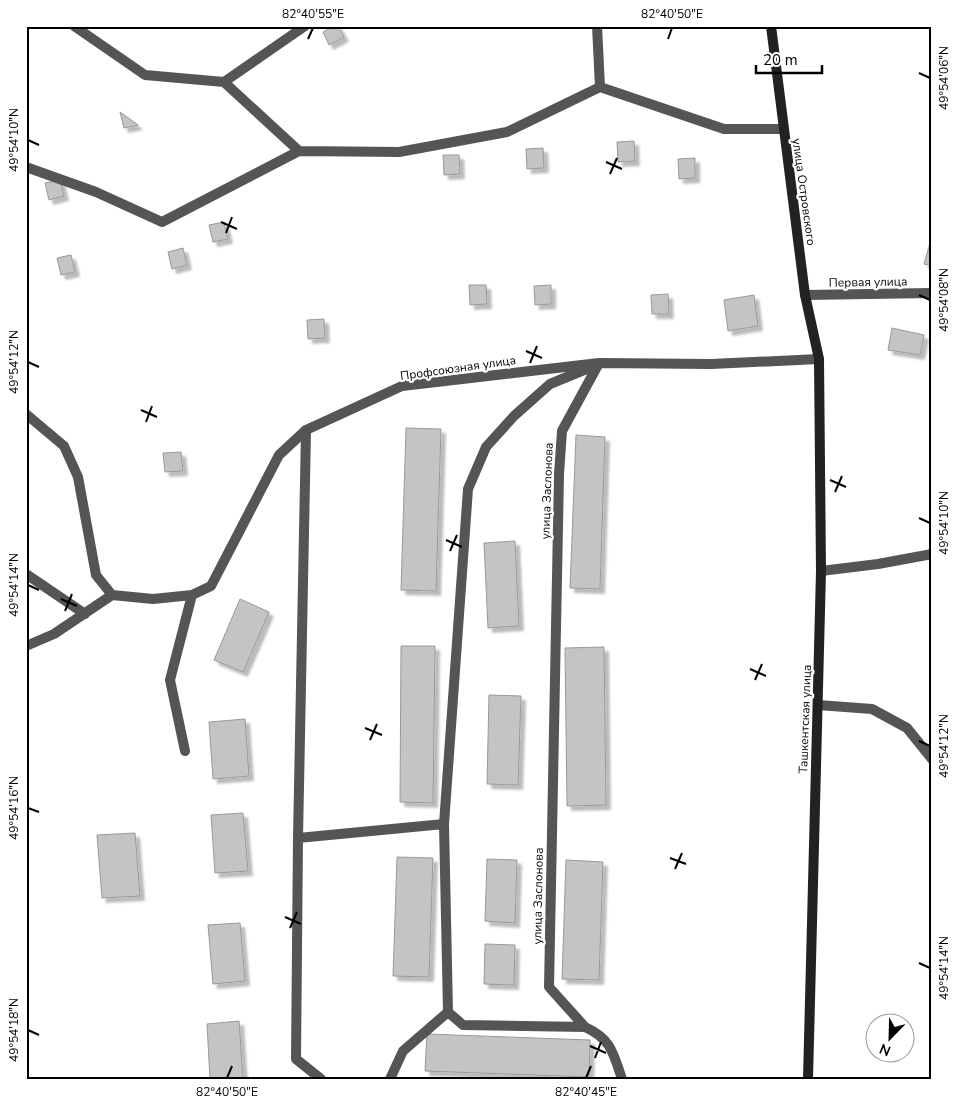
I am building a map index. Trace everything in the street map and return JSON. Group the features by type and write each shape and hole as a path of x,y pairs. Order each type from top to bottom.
{"main road":[{"name":"улица Островского","path":"772,26 783,129 805,295 819,359"},
{"name":"Ташкентская улица","path":"808,1079 822,571 819,359"}],"street":[{"path":"74,26 145,75 224,82 299,150"},
{"path":"224,82 305,26"},
{"path":"597,26 600,87"},
{"path":"26,167 96,192 162,222 299,150 399,152 507,132 600,87 724,130 783,129"},
{"name":"Первая улица","path":"805,295 932,293"},
{"name":"Профсоюзная улица","path":"112,596 153,599 192,595 210,586 279,455 306,430 402,386 599,363 711,364 819,359"},
{"path":"584,1027 463,1025 448,1012 444,824 468,489 486,447 514,416 550,384 599,363"},
{"name":"улица Заслонова","path":"599,363 562,431 559,484 549,988 584,1027 602,1035 614,1055 622,1079"},
{"path":"26,414 64,446 78,477 96,576 112,596 54,634 26,646"},
{"path":"306,430 298,838 296,1060 320,1079"},
{"path":"822,571 878,564 932,554"},
{"path":"26,574 85,614"},
{"path":"185,751 170,680 192,595"},
{"path":"818,705 872,709 906,728 932,759"},
{"path":"298,838 444,824"},
{"path":"390,1079 403,1052 448,1012"}],"building":[{"path":"338,26 344,37 329,45 323,32"},
{"path":"120,112 138,125 124,128"},
{"path":"634,141 635,161 618,162 617,142"},
{"path":"543,148 544,168 527,169 526,149"},
{"path":"443,155 459,155 460,174 444,175"},
{"path":"695,158 695,178 679,179 678,159"},
{"path":"60,180 64,196 49,200 45,183"},
{"path":"224,222 228,239 213,242 209,225"},
{"path":"932,236 932,266 924,264"},
{"path":"183,248 187,265 172,269 168,252"},
{"path":"71,255 75,272 61,275 57,258"},
{"path":"469,285 486,285 487,304 470,305"},
{"path":"551,285 551,304 535,305 534,286"},
{"path":"668,294 669,314 652,314 651,295"},
{"path":"754,295 758,326 728,331 724,300"},
{"path":"324,319 325,338 308,339 307,320"},
{"path":"892,328 924,335 920,355 888,350"},
{"path":"406,428 441,429 436,591 401,590"},
{"path":"576,435 605,437 600,589 570,588"},
{"path":"181,452 183,471 165,472 163,453"},
{"path":"515,541 519,626 488,628 484,543"},
{"path":"240,599 269,612 243,672 214,660"},
{"path":"401,646 435,646 433,803 400,802"},
{"path":"604,647 606,805 567,806 565,648"},
{"path":"489,695 521,696 518,785 487,784"},
{"path":"245,719 249,776 213,779 209,722"},
{"path":"243,813 248,871 215,873 211,815"},
{"path":"135,833 140,896 102,898 97,835"},
{"path":"397,857 433,858 429,977 393,976"},
{"path":"487,859 517,860 515,923 485,921"},
{"path":"566,860 603,862 599,980 562,979"},
{"path":"240,923 245,981 213,984 208,925"},
{"path":"485,944 515,945 514,985 484,984"},
{"path":"239,1021 243,1079 210,1079 207,1024"},
{"path":"427,1034 590,1040 589,1077 425,1071"}]}
